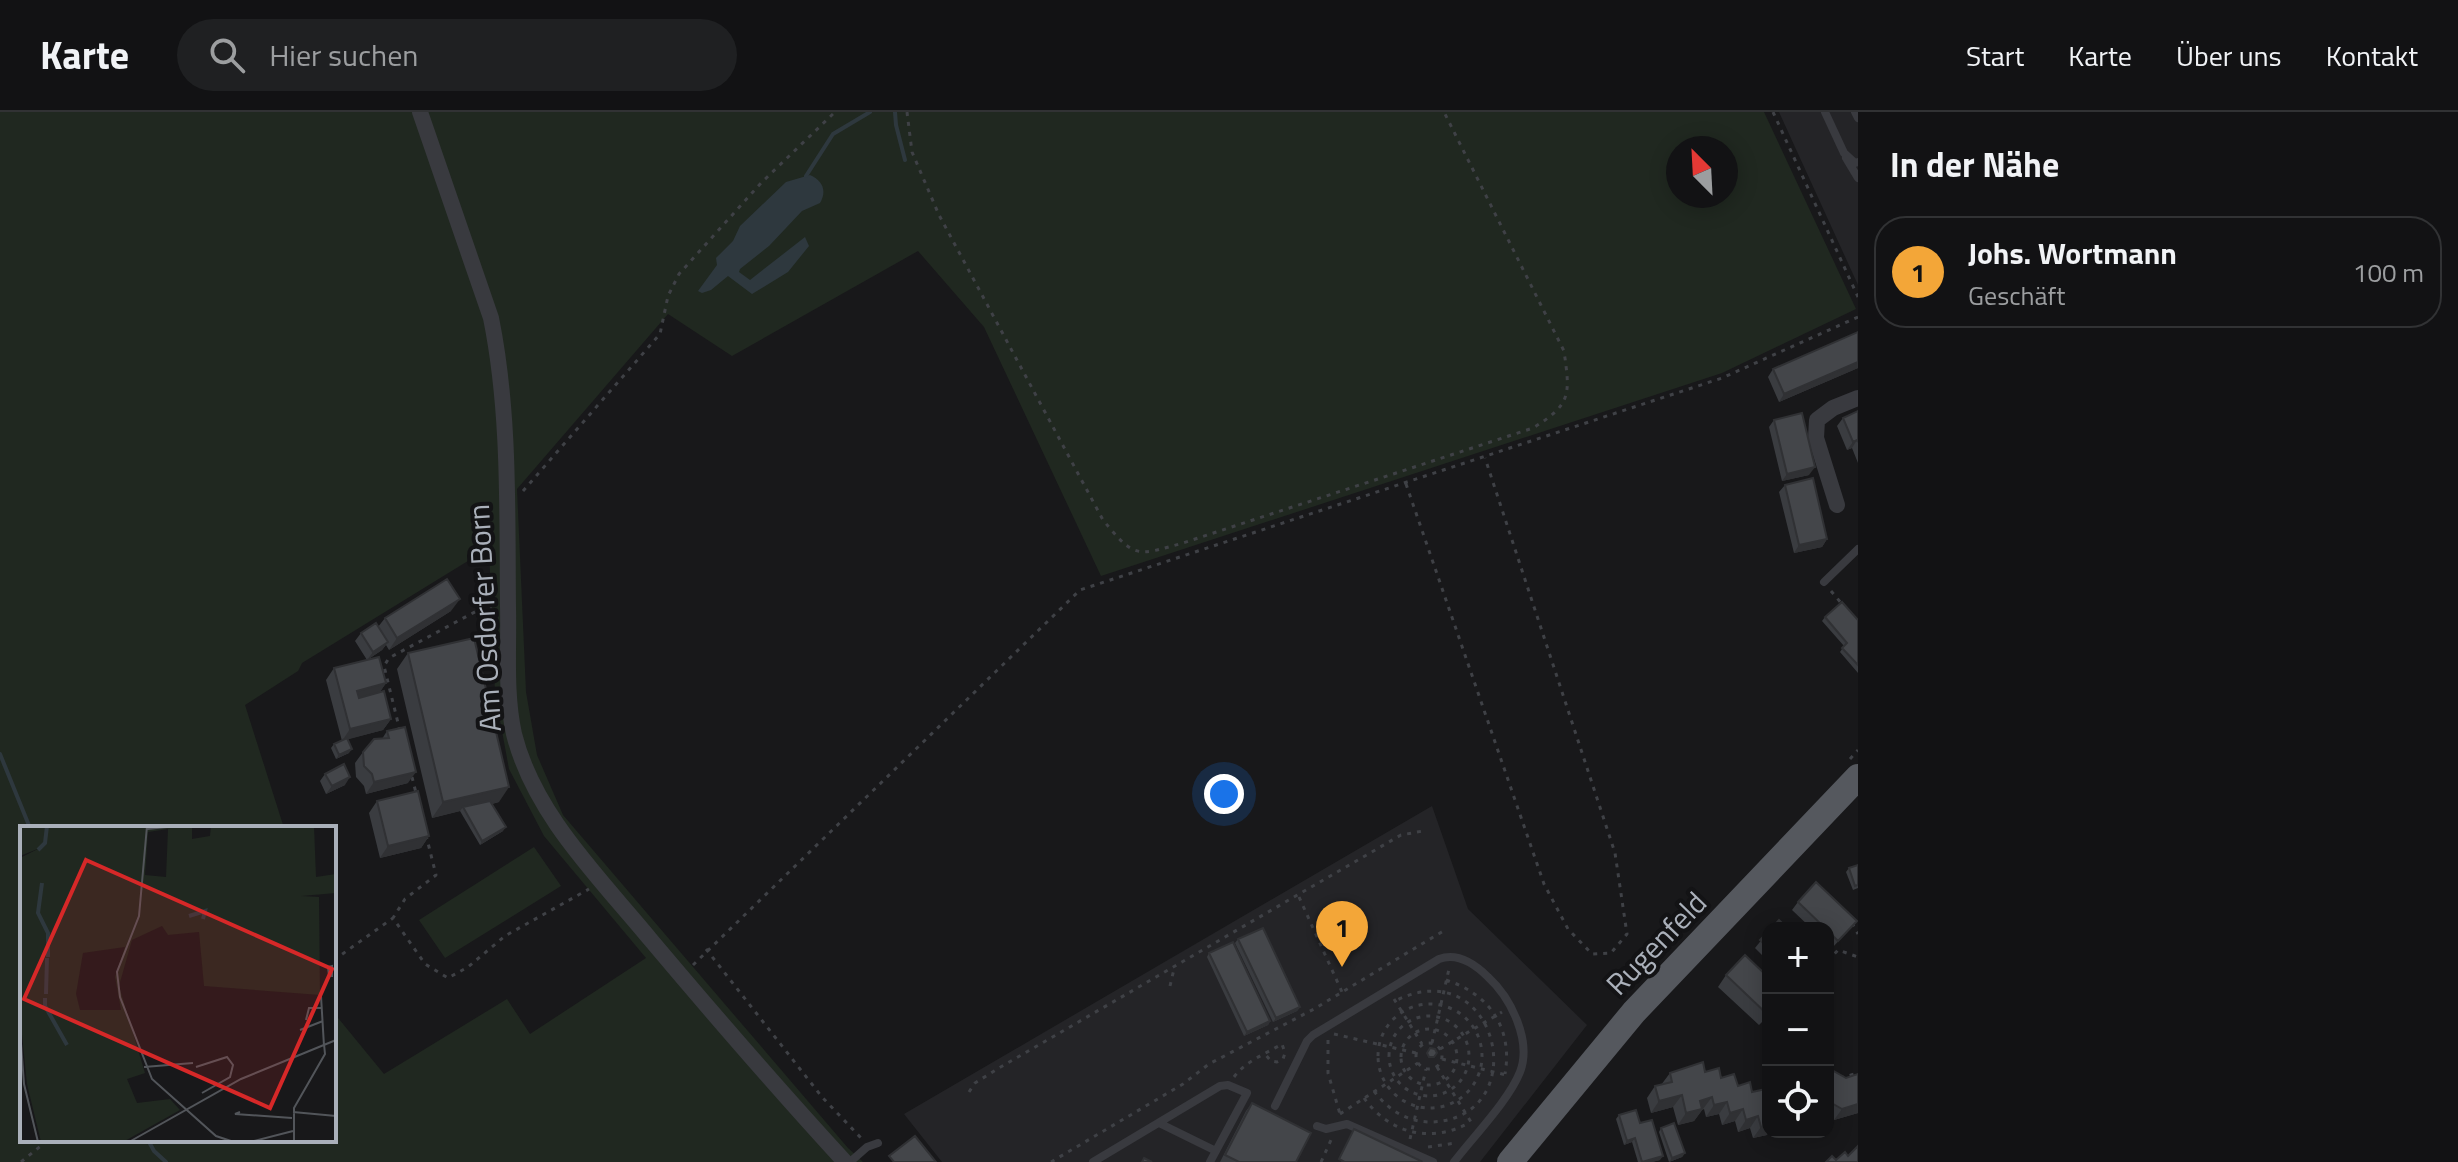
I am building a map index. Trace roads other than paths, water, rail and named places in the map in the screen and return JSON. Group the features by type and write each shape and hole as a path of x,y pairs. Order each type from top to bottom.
{"main road":[{"name":"Rugenfeld","path":"1510,1162 1634,1012 1858,777"}],"street":[{"name":"Am Osdorfer Born","path":"420,112 491,318 502,390 509,698 514,733 525,769 554,821 603,882 779,1090 848,1162"},
{"path":"1837,505 1816,438 1817,420 1833,408 1858,398"}],"lane":[{"path":"1825,112 1858,178"},
{"path":"1855,112 1858,118"},
{"path":"1844,153 1855,163 1858,162"},
{"path":"1824,582 1858,549"},
{"path":"1275,1106 1307,1041 1388,989 1439,959 1451,956 1471,963 1502,992 1518,1024 1522,1052 1518,1077 1454,1162"},
{"path":"1093,1162 1220,1086 1228,1085 1247,1093 1210,1162"},
{"path":"1159,1123 1216,1151"},
{"path":"1317,1126 1326,1129 1347,1124 1433,1162"},
{"path":"848,1162 867,1147 878,1143"}],"waterway":[{"path":"806,176 833,134 870,112"},
{"path":"895,112 905,160"},
{"path":"0,754 29,826"},
{"path":"149,1142 166,1162"}],"place":[{"name":"Johs. Wortmann","path":"1342,967"}]}
